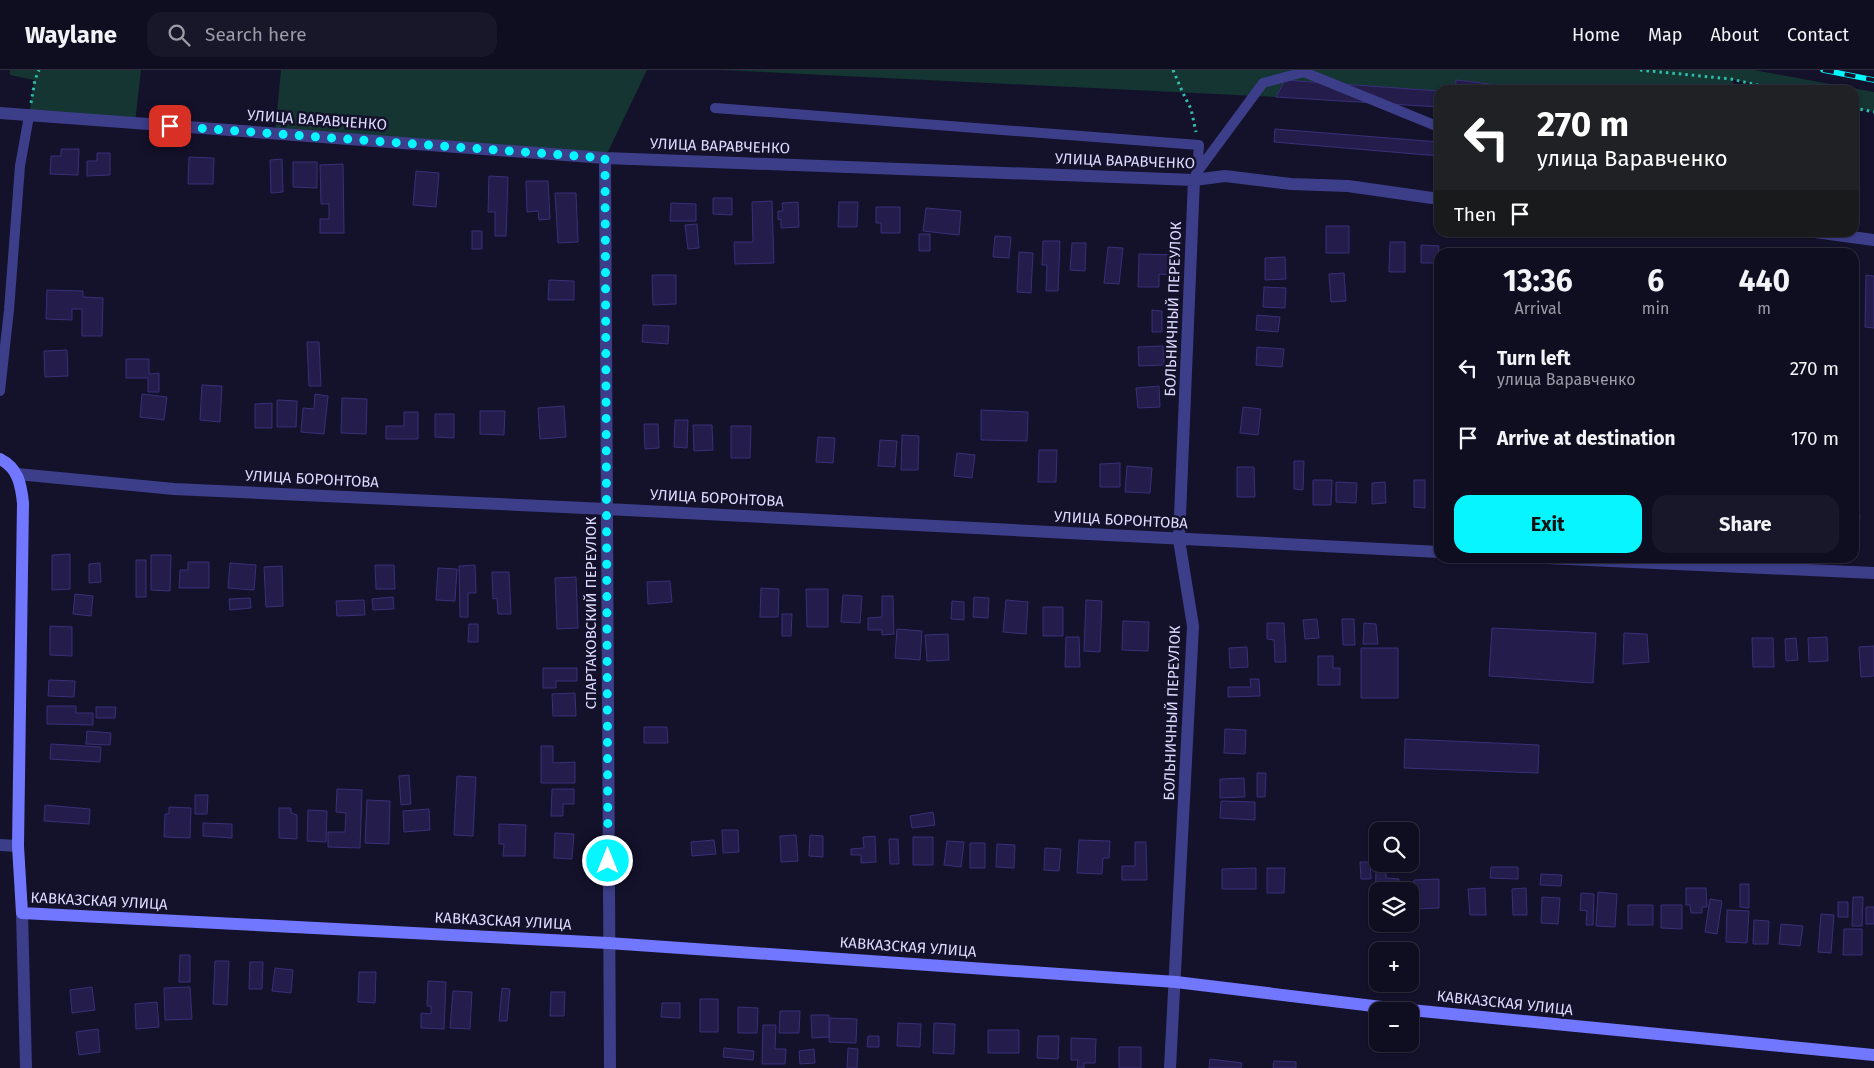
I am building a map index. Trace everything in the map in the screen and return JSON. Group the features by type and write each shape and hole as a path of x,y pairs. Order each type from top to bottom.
{"street":[{"name":"УЛИЦА ВАРАВЧЕНКО","path":"0,114 605,158 1226,176 1291,184 1348,186 1434,198"},
{"name":"СПАРТАКОВСКИЙ ПЕРЕУЛОК","path":"605,158 610,1068"},
{"name":"БОЛЬНИЧНЫЙ ПЕРЕУЛОК","path":"1170,1068 1194,626 1179,540 1196,176"},
{"path":"1852,237 1874,240"},
{"path":"0,459 13,468 17,474"},
{"name":"УЛИЦА БОРОНТОВА","path":"17,474 174,489 607,509 1434,552"},
{"name":"КАВКАЗСКАЯ УЛИЦА","path":"17,474 23,503 18,846 22,913 608,943 1176,982 1390,1008 1874,1055"},
{"path":"1655,563 1874,573"},
{"path":"0,845 18,846"},
{"path":"22,913 26,1068"}],"lane":[{"path":"1196,176 1263,84 1304,72 1434,125"},
{"path":"716,108 1199,145 1196,176"},
{"path":"0,391 9,310 20,166 28,116"}],"path":[{"path":"28,116 34,80 39,70"},
{"path":"1174,70 1182,91 1192,109 1199,145"},
{"path":"1640,70 1730,79 1757,85"},
{"path":"1859,109 1874,112"}],"green space":[{"path":"10,70 141,70 135,123 29,116 34,80 10,75"},
{"path":"281,70 647,70 605,158 275,134"},
{"path":"721,70 1754,70 1836,85 1757,85 1731,79 1734,85 1499,85 1457,80 1456,85 1434,85 1434,91 1285,80 1276,97"},
{"path":"1859,89 1874,92 1874,112 1859,109"}],"building":[{"path":"1285,80 1434,91 1434,107 1276,97"},
{"path":"1456,80 1498,85 1456,85"},
{"path":"1275,129 1434,142 1434,156 1274,142"},
{"path":"61,149 79,149 78,175 50,174 51,156 61,156"},
{"path":"97,153 110,153 110,175 87,176 87,161 97,161"},
{"path":"189,157 214,158 213,184 188,184"},
{"path":"282,159 283,192 271,193 270,160"},
{"path":"293,162 317,162 317,188 293,187"},
{"path":"343,164 344,233 320,233 320,219 329,219 329,204 321,204 320,165"},
{"path":"416,171 439,173 436,207 413,205"},
{"path":"489,176 508,177 506,236 495,236 495,212 488,212"},
{"path":"526,181 548,181 550,219 539,220 538,211 527,212"},
{"path":"555,193 576,193 578,242 558,243"},
{"path":"713,198 732,198 732,215 713,214"},
{"path":"772,201 774,263 735,264 734,242 753,242 752,202"},
{"path":"798,202 799,227 781,228 781,219 778,220 778,211 783,211 782,203"},
{"path":"839,202 858,202 857,227 838,227"},
{"path":"671,203 696,204 696,221 670,221"},
{"path":"876,207 900,207 900,233 881,233 881,223 876,223"},
{"path":"926,208 961,211 959,235 923,231"},
{"path":"697,224 699,248 688,249 685,225"},
{"path":"1326,226 1349,226 1349,253 1326,253"},
{"path":"472,231 482,231 482,249 472,249"},
{"path":"919,234 930,234 930,251 919,251"},
{"path":"995,236 1011,237 1009,258 993,257"},
{"path":"1043,241 1060,241 1058,291 1046,291 1047,265 1042,265"},
{"path":"1390,242 1405,242 1405,272 1389,272"},
{"path":"1072,243 1086,243 1085,271 1070,270"},
{"path":"1421,245 1439,246 1439,248 1434,248 1434,263 1421,263"},
{"path":"1108,247 1123,248 1119,284 1104,283"},
{"path":"1019,252 1033,253 1031,293 1017,292"},
{"path":"1139,254 1176,255 1175,275 1159,274 1159,287 1138,287"},
{"path":"1285,257 1286,279 1265,280 1265,258"},
{"path":"1344,273 1346,301 1331,302 1329,274"},
{"path":"652,275 676,275 676,304 653,305"},
{"path":"1866,275 1874,276 1874,328 1865,327"},
{"path":"549,280 574,281 574,300 548,300"},
{"path":"1264,287 1286,288 1285,308 1263,307"},
{"path":"47,290 83,291 83,297 103,298 102,336 82,336 82,309 72,309 72,320 46,319"},
{"path":"1152,310 1162,311 1162,332 1152,332"},
{"path":"1257,315 1280,317 1278,332 1256,330"},
{"path":"643,325 669,326 668,344 642,342"},
{"path":"307,342 319,342 321,386 309,386"},
{"path":"1163,346 1164,365 1139,366 1138,347"},
{"path":"1257,347 1284,349 1282,367 1256,365"},
{"path":"67,350 68,376 45,377 44,351"},
{"path":"126,359 149,359 149,374 159,373 159,392 148,392 148,378 126,378"},
{"path":"202,385 222,386 220,422 200,420"},
{"path":"1159,386 1160,407 1138,408 1136,388"},
{"path":"142,394 167,397 164,420 140,417"},
{"path":"315,394 328,396 324,434 301,432 303,408 314,409"},
{"path":"342,398 367,399 366,434 341,433"},
{"path":"277,400 297,401 296,427 277,427"},
{"path":"272,403 272,428 255,428 255,404"},
{"path":"564,406 566,437 540,439 538,408"},
{"path":"1243,407 1261,409 1258,435 1240,433"},
{"path":"981,410 1028,412 1027,441 981,440"},
{"path":"480,411 505,411 504,435 480,434"},
{"path":"404,412 418,412 418,439 386,439 386,426 404,426"},
{"path":"435,414 454,414 454,438 435,437"},
{"path":"675,420 688,420 687,448 674,447"},
{"path":"644,424 658,424 659,448 645,449"},
{"path":"693,425 712,425 713,450 694,451"},
{"path":"731,426 751,426 750,458 731,458"},
{"path":"902,435 919,436 918,470 901,470"},
{"path":"818,437 835,438 833,463 816,462"},
{"path":"880,440 897,441 895,467 878,466"},
{"path":"1039,450 1057,450 1056,482 1038,482"},
{"path":"957,453 975,455 972,478 954,476"},
{"path":"1294,461 1304,461 1303,490 1294,489"},
{"path":"1120,463 1120,487 1100,487 1100,464"},
{"path":"1127,466 1152,468 1150,493 1125,492"},
{"path":"1237,467 1254,467 1255,497 1237,497"},
{"path":"1313,480 1332,480 1331,505 1313,505"},
{"path":"1414,480 1425,480 1425,508 1414,507"},
{"path":"1336,482 1357,483 1356,503 1336,502"},
{"path":"1385,482 1386,503 1372,504 1372,483"},
{"path":"70,554 70,589 52,590 52,555"},
{"path":"151,555 171,555 170,591 151,590"},
{"path":"136,560 146,560 146,597 136,597"},
{"path":"188,562 209,562 209,588 179,588 180,570 188,570"},
{"path":"100,563 101,582 89,583 89,564"},
{"path":"230,563 256,565 254,590 228,588"},
{"path":"375,565 394,565 395,589 376,589"},
{"path":"475,565 476,593 468,593 468,617 460,617 459,566"},
{"path":"282,566 283,606 266,607 264,567"},
{"path":"438,568 457,569 455,601 436,600"},
{"path":"492,572 509,572 511,614 498,614 497,598 493,599"},
{"path":"576,577 578,628 557,629 555,578"},
{"path":"670,581 672,602 648,604 647,582"},
{"path":"761,588 779,589 778,617 760,617"},
{"path":"806,589 828,589 828,627 807,627"},
{"path":"75,594 93,596 91,616 73,614"},
{"path":"843,595 862,596 860,623 841,622"},
{"path":"882,596 893,596 894,634 882,635 882,630 868,630 868,618 882,617"},
{"path":"393,597 394,609 373,610 372,599"},
{"path":"974,597 989,598 988,618 973,617"},
{"path":"250,598 251,608 230,610 229,599"},
{"path":"364,600 365,615 337,616 336,601"},
{"path":"1006,600 1028,602 1026,634 1003,632"},
{"path":"1086,600 1102,601 1100,652 1084,651"},
{"path":"952,601 964,602 964,620 951,619"},
{"path":"1043,607 1063,607 1063,636 1043,636"},
{"path":"782,614 792,614 791,636 782,636"},
{"path":"1317,619 1319,638 1305,639 1303,620"},
{"path":"1342,619 1354,619 1355,645 1343,645"},
{"path":"1123,621 1149,622 1148,651 1122,650"},
{"path":"1267,623 1284,623 1286,662 1275,662 1274,640 1267,639"},
{"path":"1364,623 1376,624 1378,644 1363,644"},
{"path":"469,624 478,624 478,642 468,642"},
{"path":"50,626 72,627 72,656 50,655"},
{"path":"1492,628 1596,633 1593,683 1489,676"},
{"path":"897,629 922,631 920,660 895,658"},
{"path":"1624,633 1647,634 1649,662 1623,664"},
{"path":"948,634 949,660 927,661 925,635"},
{"path":"1066,637 1079,637 1080,667 1065,667"},
{"path":"1827,637 1828,661 1809,662 1808,638"},
{"path":"1752,638 1773,638 1774,667 1753,667"},
{"path":"1796,638 1798,660 1786,661 1785,639"},
{"path":"1874,646 1874,676 1861,677 1859,647"},
{"path":"1247,647 1248,667 1230,668 1229,648"},
{"path":"1361,648 1398,648 1398,698 1361,698"},
{"path":"1318,656 1333,656 1333,668 1340,668 1340,685 1318,685"},
{"path":"543,668 577,668 577,681 556,681 556,688 543,688"},
{"path":"1250,679 1259,679 1260,696 1228,697 1228,687 1251,687"},
{"path":"49,680 75,681 74,697 48,696"},
{"path":"575,693 576,716 553,716 552,694"},
{"path":"47,706 76,706 76,713 93,713 93,725 47,724"},
{"path":"96,707 116,707 115,718 96,718"},
{"path":"644,727 667,727 668,743 644,743"},
{"path":"1225,729 1246,730 1245,754 1224,753"},
{"path":"87,731 111,733 110,745 86,744"},
{"path":"1405,739 1539,745 1538,773 1404,768"},
{"path":"51,744 101,747 100,762 50,759"},
{"path":"541,746 553,746 553,763 575,762 575,783 541,783"},
{"path":"1257,773 1266,773 1265,797 1257,797"},
{"path":"409,775 411,804 401,805 399,776"},
{"path":"457,776 476,777 473,836 454,835"},
{"path":"1244,778 1245,797 1220,798 1220,779"},
{"path":"337,789 362,790 360,848 328,847 328,832 345,832 346,813 336,812"},
{"path":"552,789 574,789 574,804 563,804 563,816 551,816"},
{"path":"195,795 208,795 207,814 195,814"},
{"path":"367,800 390,801 389,844 365,843"},
{"path":"1221,801 1255,802 1255,820 1220,818"},
{"path":"45,805 90,809 89,824 44,821"},
{"path":"169,807 191,808 190,838 164,837 165,814 169,814"},
{"path":"279,808 291,808 291,813 297,815 297,839 279,838"},
{"path":"429,809 430,830 404,832 403,811"},
{"path":"308,810 327,811 326,842 307,841"},
{"path":"933,812 935,825 912,828 910,816"},
{"path":"203,823 232,824 232,838 203,836"},
{"path":"499,824 526,825 525,856 503,856 504,844 499,844"},
{"path":"722,830 738,830 739,852 723,853"},
{"path":"555,833 574,834 572,859 554,858"},
{"path":"796,835 798,861 781,862 780,836"},
{"path":"810,835 823,836 823,857 809,856"},
{"path":"875,836 876,862 861,863 861,855 851,855 851,849 864,848 863,837"},
{"path":"913,837 933,837 933,865 913,865"},
{"path":"889,839 898,839 899,864 890,864"},
{"path":"714,840 716,854 692,856 691,842"},
{"path":"1079,840 1110,841 1109,858 1103,858 1102,874 1077,873"},
{"path":"947,841 964,842 961,867 944,865"},
{"path":"1135,842 1146,842 1147,880 1122,880 1122,866 1135,866"},
{"path":"970,843 985,843 985,868 970,868"},
{"path":"997,844 1015,845 1014,868 996,867"},
{"path":"1045,848 1061,849 1059,871 1044,870"},
{"path":"1360,862 1369,862 1371,879 1361,879"},
{"path":"1491,867 1518,867 1518,879 1490,878"},
{"path":"1256,868 1256,889 1222,889 1222,869"},
{"path":"1267,868 1285,868 1284,893 1267,893"},
{"path":"1376,872 1386,872 1386,878 1399,879 1399,882 1376,882"},
{"path":"1541,874 1562,875 1561,886 1540,885"},
{"path":"1439,879 1439,908 1419,909 1419,882 1414,882 1414,880"},
{"path":"1740,884 1749,884 1749,908 1740,907"},
{"path":"1485,888 1486,915 1470,915 1468,889"},
{"path":"1526,888 1527,915 1513,915 1512,889"},
{"path":"1686,888 1706,888 1707,907 1702,907 1702,913 1691,913 1690,905 1686,905"},
{"path":"1598,892 1617,894 1615,927 1596,926"},
{"path":"1581,893 1594,894 1593,925 1586,925 1587,911 1580,910"},
{"path":"1542,897 1560,898 1558,924 1541,923"},
{"path":"1853,897 1863,897 1862,926 1852,926"},
{"path":"1710,899 1722,901 1717,934 1705,932"},
{"path":"1838,902 1848,902 1848,917 1838,917"},
{"path":"1628,905 1653,905 1653,925 1628,925"},
{"path":"1661,905 1682,905 1682,929 1661,928"},
{"path":"1866,907 1874,907 1874,924 1866,924"},
{"path":"1727,910 1749,911 1747,943 1726,942"},
{"path":"1821,914 1834,915 1831,953 1818,952"},
{"path":"1754,920 1769,921 1768,944 1753,944"},
{"path":"1781,924 1803,926 1800,946 1779,944"},
{"path":"1844,929 1862,929 1862,955 1843,955"},
{"path":"180,955 190,955 190,982 179,982"},
{"path":"215,961 229,961 227,1005 213,1004"},
{"path":"250,962 263,962 262,989 249,989"},
{"path":"275,968 293,970 291,993 272,991"},
{"path":"359,972 376,972 375,1003 358,1002"},
{"path":"428,981 446,982 444,1029 421,1028 421,1013 431,1014 431,1006 427,1006"},
{"path":"92,987 95,1010 72,1013 70,990"},
{"path":"190,987 192,1019 165,1020 164,988"},
{"path":"502,988 510,989 507,1021 499,1021"},
{"path":"453,991 472,992 470,1029 450,1028"},
{"path":"551,992 565,992 564,1016 550,1016"},
{"path":"700,999 718,999 718,1032 700,1032"},
{"path":"157,1002 159,1027 136,1029 135,1004"},
{"path":"662,1003 680,1003 680,1018 661,1017"},
{"path":"738,1007 758,1008 757,1033 738,1033"},
{"path":"780,1011 800,1011 799,1033 779,1033"},
{"path":"811,1015 829,1015 829,1037 812,1038"},
{"path":"830,1018 857,1019 856,1043 829,1042"},
{"path":"898,1023 921,1024 920,1047 897,1046"},
{"path":"934,1023 955,1024 954,1054 933,1053"},
{"path":"763,1025 776,1025 775,1049 786,1049 785,1064 762,1064"},
{"path":"98,1029 100,1052 79,1055 76,1032"},
{"path":"988,1030 1019,1030 1019,1053 988,1053"},
{"path":"868,1036 879,1036 879,1047 867,1047"},
{"path":"1038,1036 1059,1036 1058,1059 1037,1058"},
{"path":"1071,1038 1096,1039 1095,1063 1084,1063 1084,1068 1077,1068 1078,1060 1071,1060"},
{"path":"1119,1047 1141,1047 1141,1068 1119,1068"},
{"path":"724,1048 754,1051 753,1060 723,1057"},
{"path":"848,1048 858,1049 857,1068 847,1068"},
{"path":"814,1049 815,1063 800,1064 799,1051"},
{"path":"1210,1059 1242,1063 1241,1068 1209,1068"},
{"path":"1274,1061 1296,1062 1296,1068 1273,1068"}],"railway":[{"path":"1823,70 1874,80"}],"route":[{"path":"170,126 605,158 608,861"}]}
